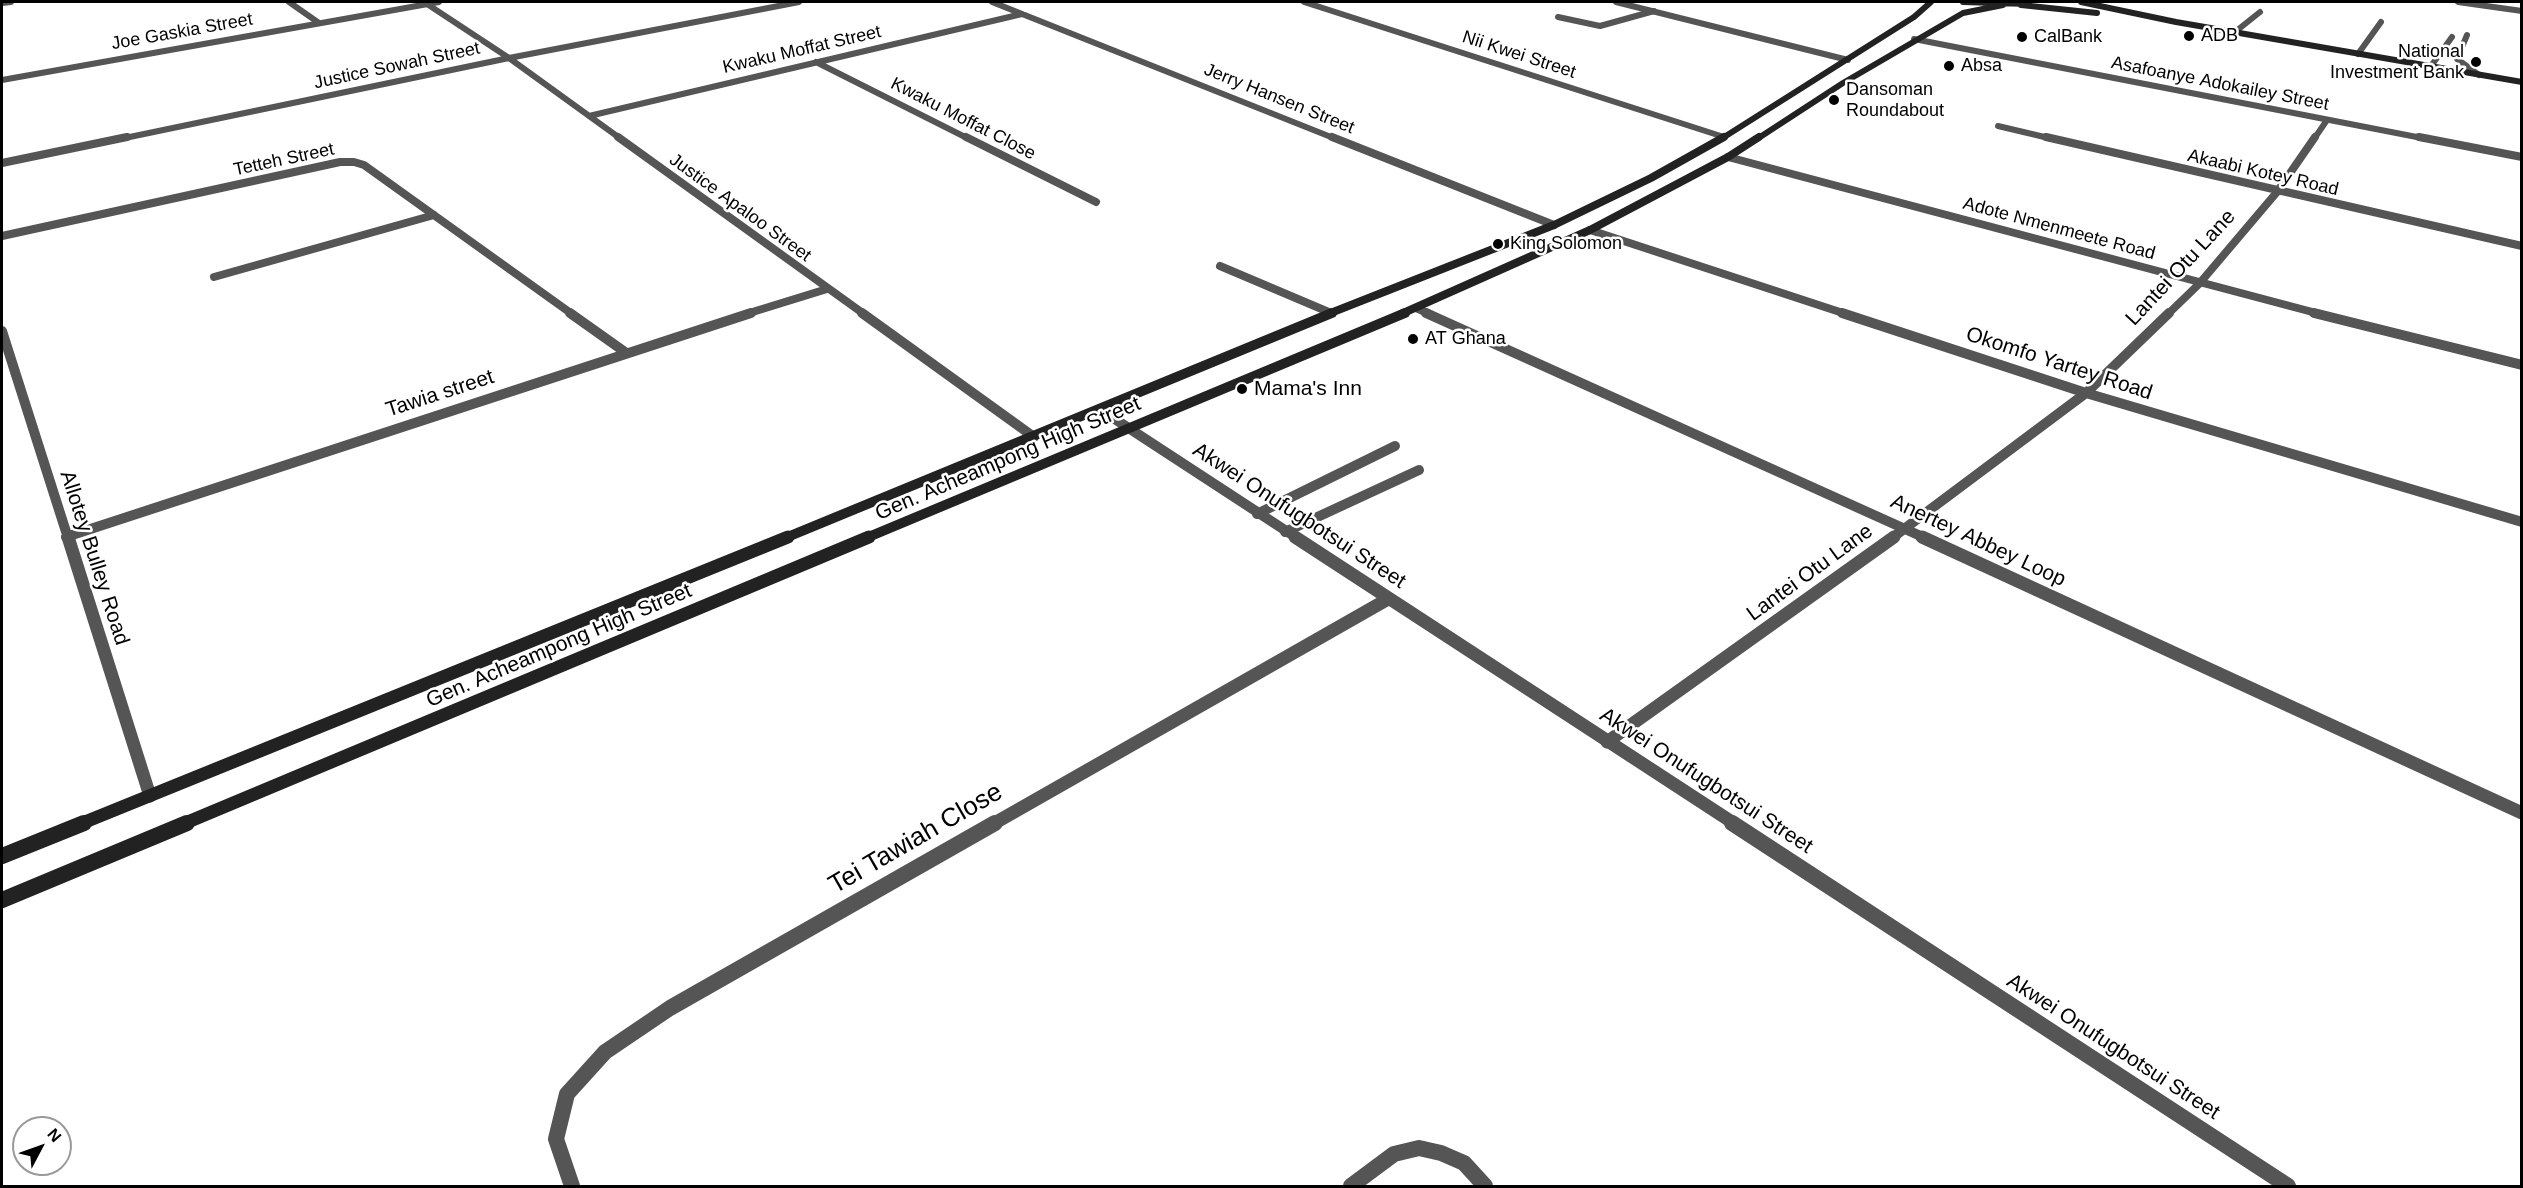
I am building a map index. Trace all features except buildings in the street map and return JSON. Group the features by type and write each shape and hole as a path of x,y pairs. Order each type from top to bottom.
{"main road":[{"name":"Gen. Acheampong High Street","path":"2,856 1101,410 1331,313 1554,225 1651,178 1724,137 1914,17 1931,2"},
{"path":"1963,2 2021,5 2176,22"},
{"path":"2021,5 2039,2"},
{"path":"2081,2 2176,22 2522,82"},
{"name":"Gen. Acheampong High Street","path":"2,900 1416,308 1590,230 1728,157 1914,39 1971,9 2003,5"}],"street":[{"path":"2,3 11,2"},
{"path":"289,2 319,22"},
{"name":"Joe Gaskia Street","path":"2,80 439,2"},
{"name":"Justice Sowah Street","path":"2,163 509,58 799,2"},
{"name":"Jerry Hansen Street","path":"992,2 1554,225"},
{"name":"Nii Kwei Street","path":"1304,2 1724,137"},
{"path":"1617,2 1848,60"},
{"path":"2458,2 2522,11"},
{"name":"Justice Apaloo Street","path":"427,4 509,58 1034,437"},
{"path":"1558,17 1592,27 1610,25 1654,11"},
{"path":"2235,32 2260,12"},
{"name":"Kwaku Moffat Street","path":"589,116 1022,14"},
{"path":"2358,54 2381,22"},
{"path":"2467,35 2457,59 2479,75"},
{"path":"2431,66 2452,37"},
{"name":"Asafoanye Adokailey Street","path":"1914,39 2522,157"},
{"name":"Kwaku Moffat Close","path":"816,62 1095,202"},
{"name":"Lantei Otu Lane","path":"1607,742 1905,529 2086,393 2199,284 2277,192 2327,120"},
{"name":"Akaabi Kotey Road","path":"1998,126 2277,192 2522,246"},
{"name":"Adote Nmenmeete Road","path":"1728,157 2199,284 2522,365"},
{"name":"Tetteh Street","path":"2,236 340,162 364,165 625,352"},
{"path":"214,277 434,215"},
{"name":"Okomfo Yartey Road","path":"1590,230 2086,393 2522,522"},
{"path":"1220,266 1331,313"},
{"name":"Tawia street","path":"66,537 625,352 827,289"},
{"name":"Anertey Abbey Loop","path":"1416,308 1905,529 2522,813"},
{"name":"Allotey Bulley Road","path":"2,334 150,796"},
{"name":"Akwei Onufugbotsui Street","path":"1101,410 2288,1186"},
{"path":"1257,514 1395,446"},
{"path":"1285,532 1419,470"},
{"name":"Tei Tawiah Close","path":"572,1186 556,1139 567,1094 605,1052 681,1002 1388,599"},
{"path":"1351,1186 1394,1154 1419,1148 1440,1153 1464,1163 1485,1186"}],"place":[{"name":"ADB","path":"2189,36"},
{"name":"CalBank","path":"2022,37"},
{"name":"National Investment Bank","path":"2476,62"},
{"name":"Absa","path":"1949,66"},
{"name":"Dansoman Roundabout","path":"1834,100"},
{"name":"King Solomon","path":"1498,244"},
{"name":"AT Ghana","path":"1413,339"},
{"name":"Mama's Inn","path":"1242,389"}]}
